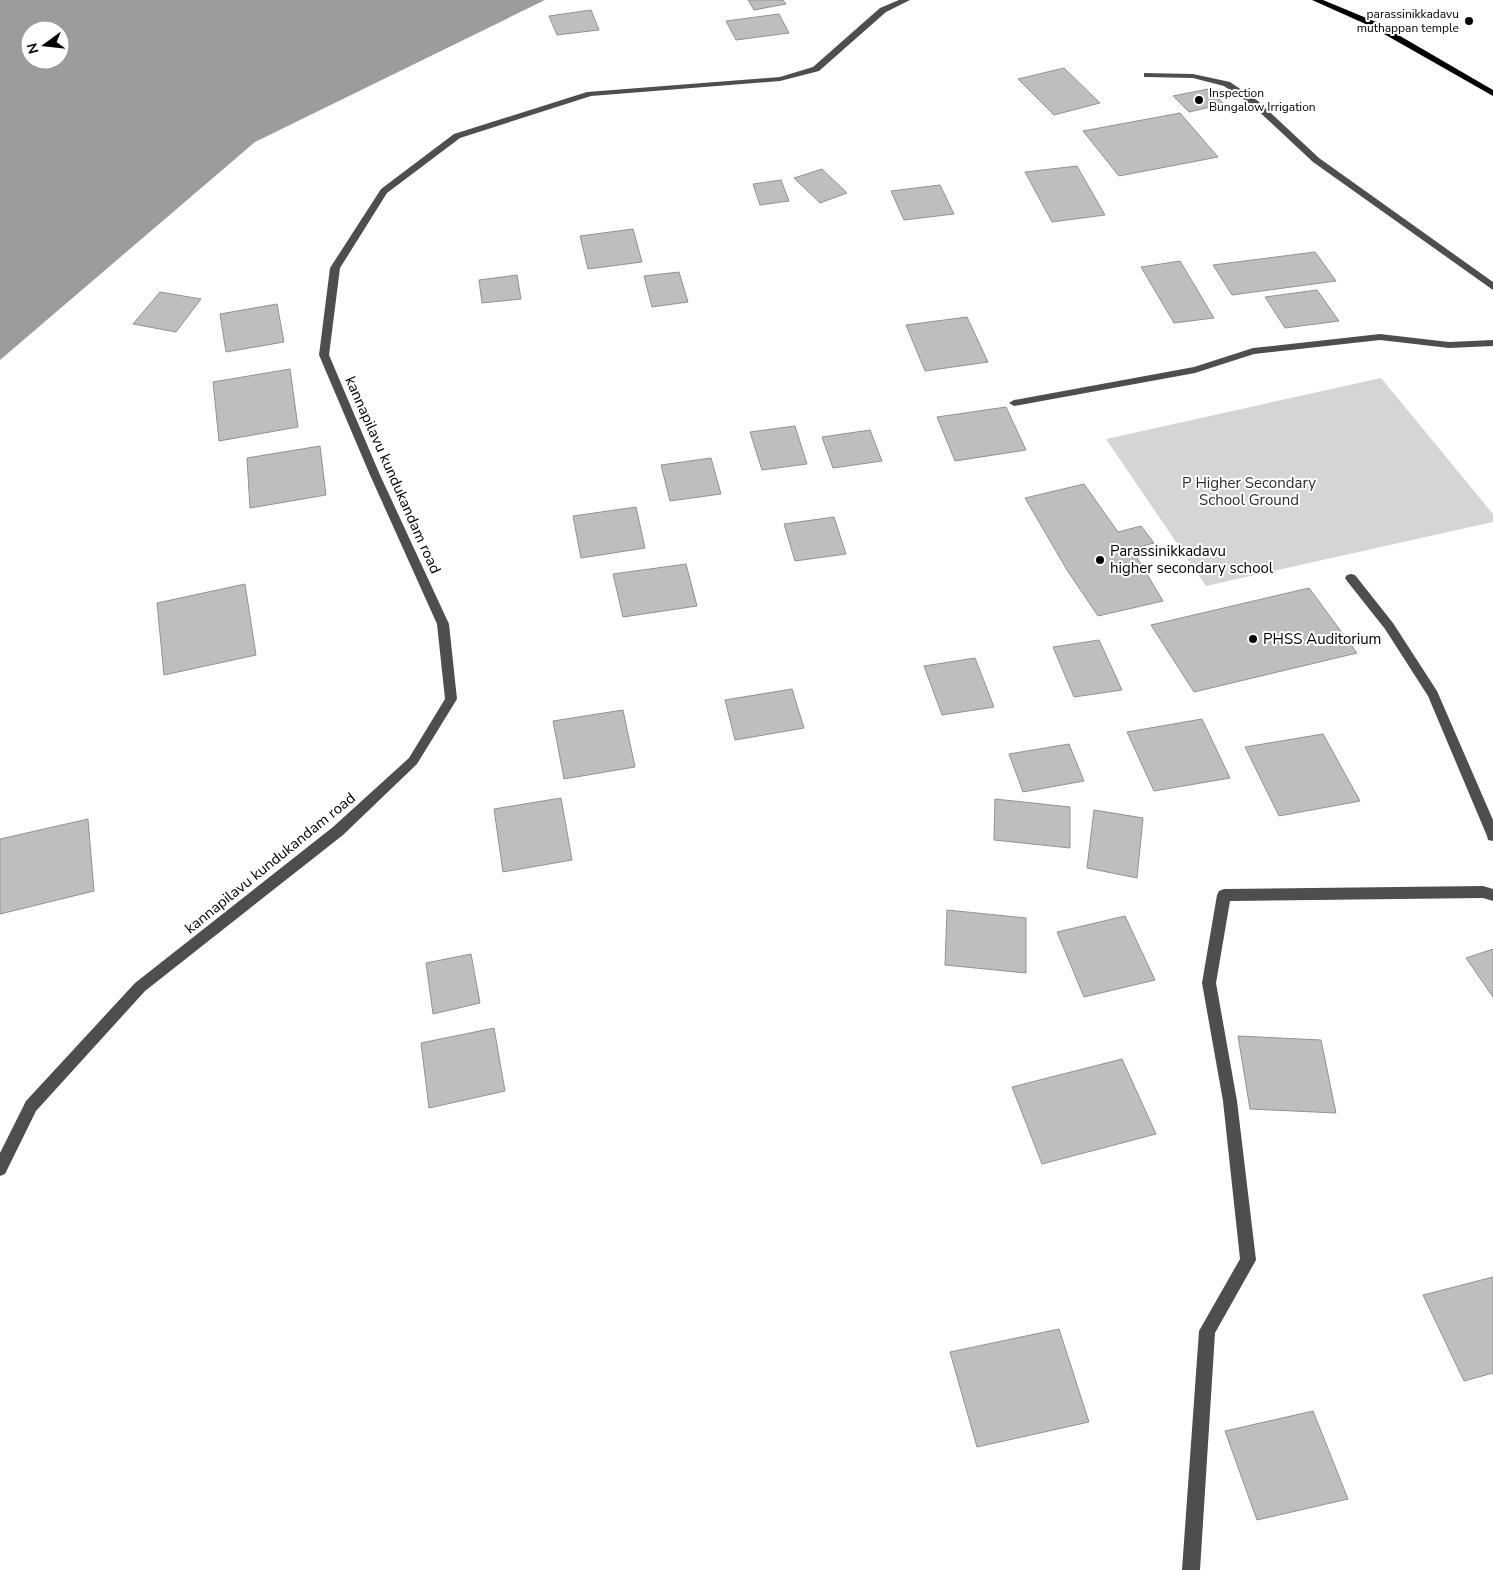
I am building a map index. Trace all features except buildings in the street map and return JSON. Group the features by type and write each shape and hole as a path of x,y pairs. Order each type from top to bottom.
{"main road":[{"path":"1316,0 1373,24 1493,93"}],"street":[{"name":"kannapilavu kundukandam road","path":"0,1169 31,1106 140,987 352,818 413,761 450,699 443,624 375,475 324,355 335,268 384,191 457,136 590,94 780,79 816,69 883,10 906,0"},
{"path":"1147,75 1193,76 1227,84 1255,104 1316,160 1493,287"},
{"path":"1014,403 1195,370 1261,350 1380,337 1449,345 1493,343"},
{"path":"1352,578 1389,626 1433,694 1493,836"},
{"path":"1191,1570 1207,1331 1248,1260 1230,1101 1209,984 1224,895 1483,892 1493,895"}],"green space":[{"name":"P Higher Secondary School Ground","path":"1381,378 1493,514 1493,522 1206,586 1106,439"}],"shaded area":[{"path":"0,0 545,0 255,142 0,360"}],"place":[{"name":"parassinikkadavu muthappan temple","path":"1469,21"},
{"name":"Inspection Bungalow Irrigation","path":"1199,100"},
{"name":"Parassinikkadavu higher secondary school","path":"1100,560"},
{"name":"PHSS Auditorium","path":"1253,639"}]}
